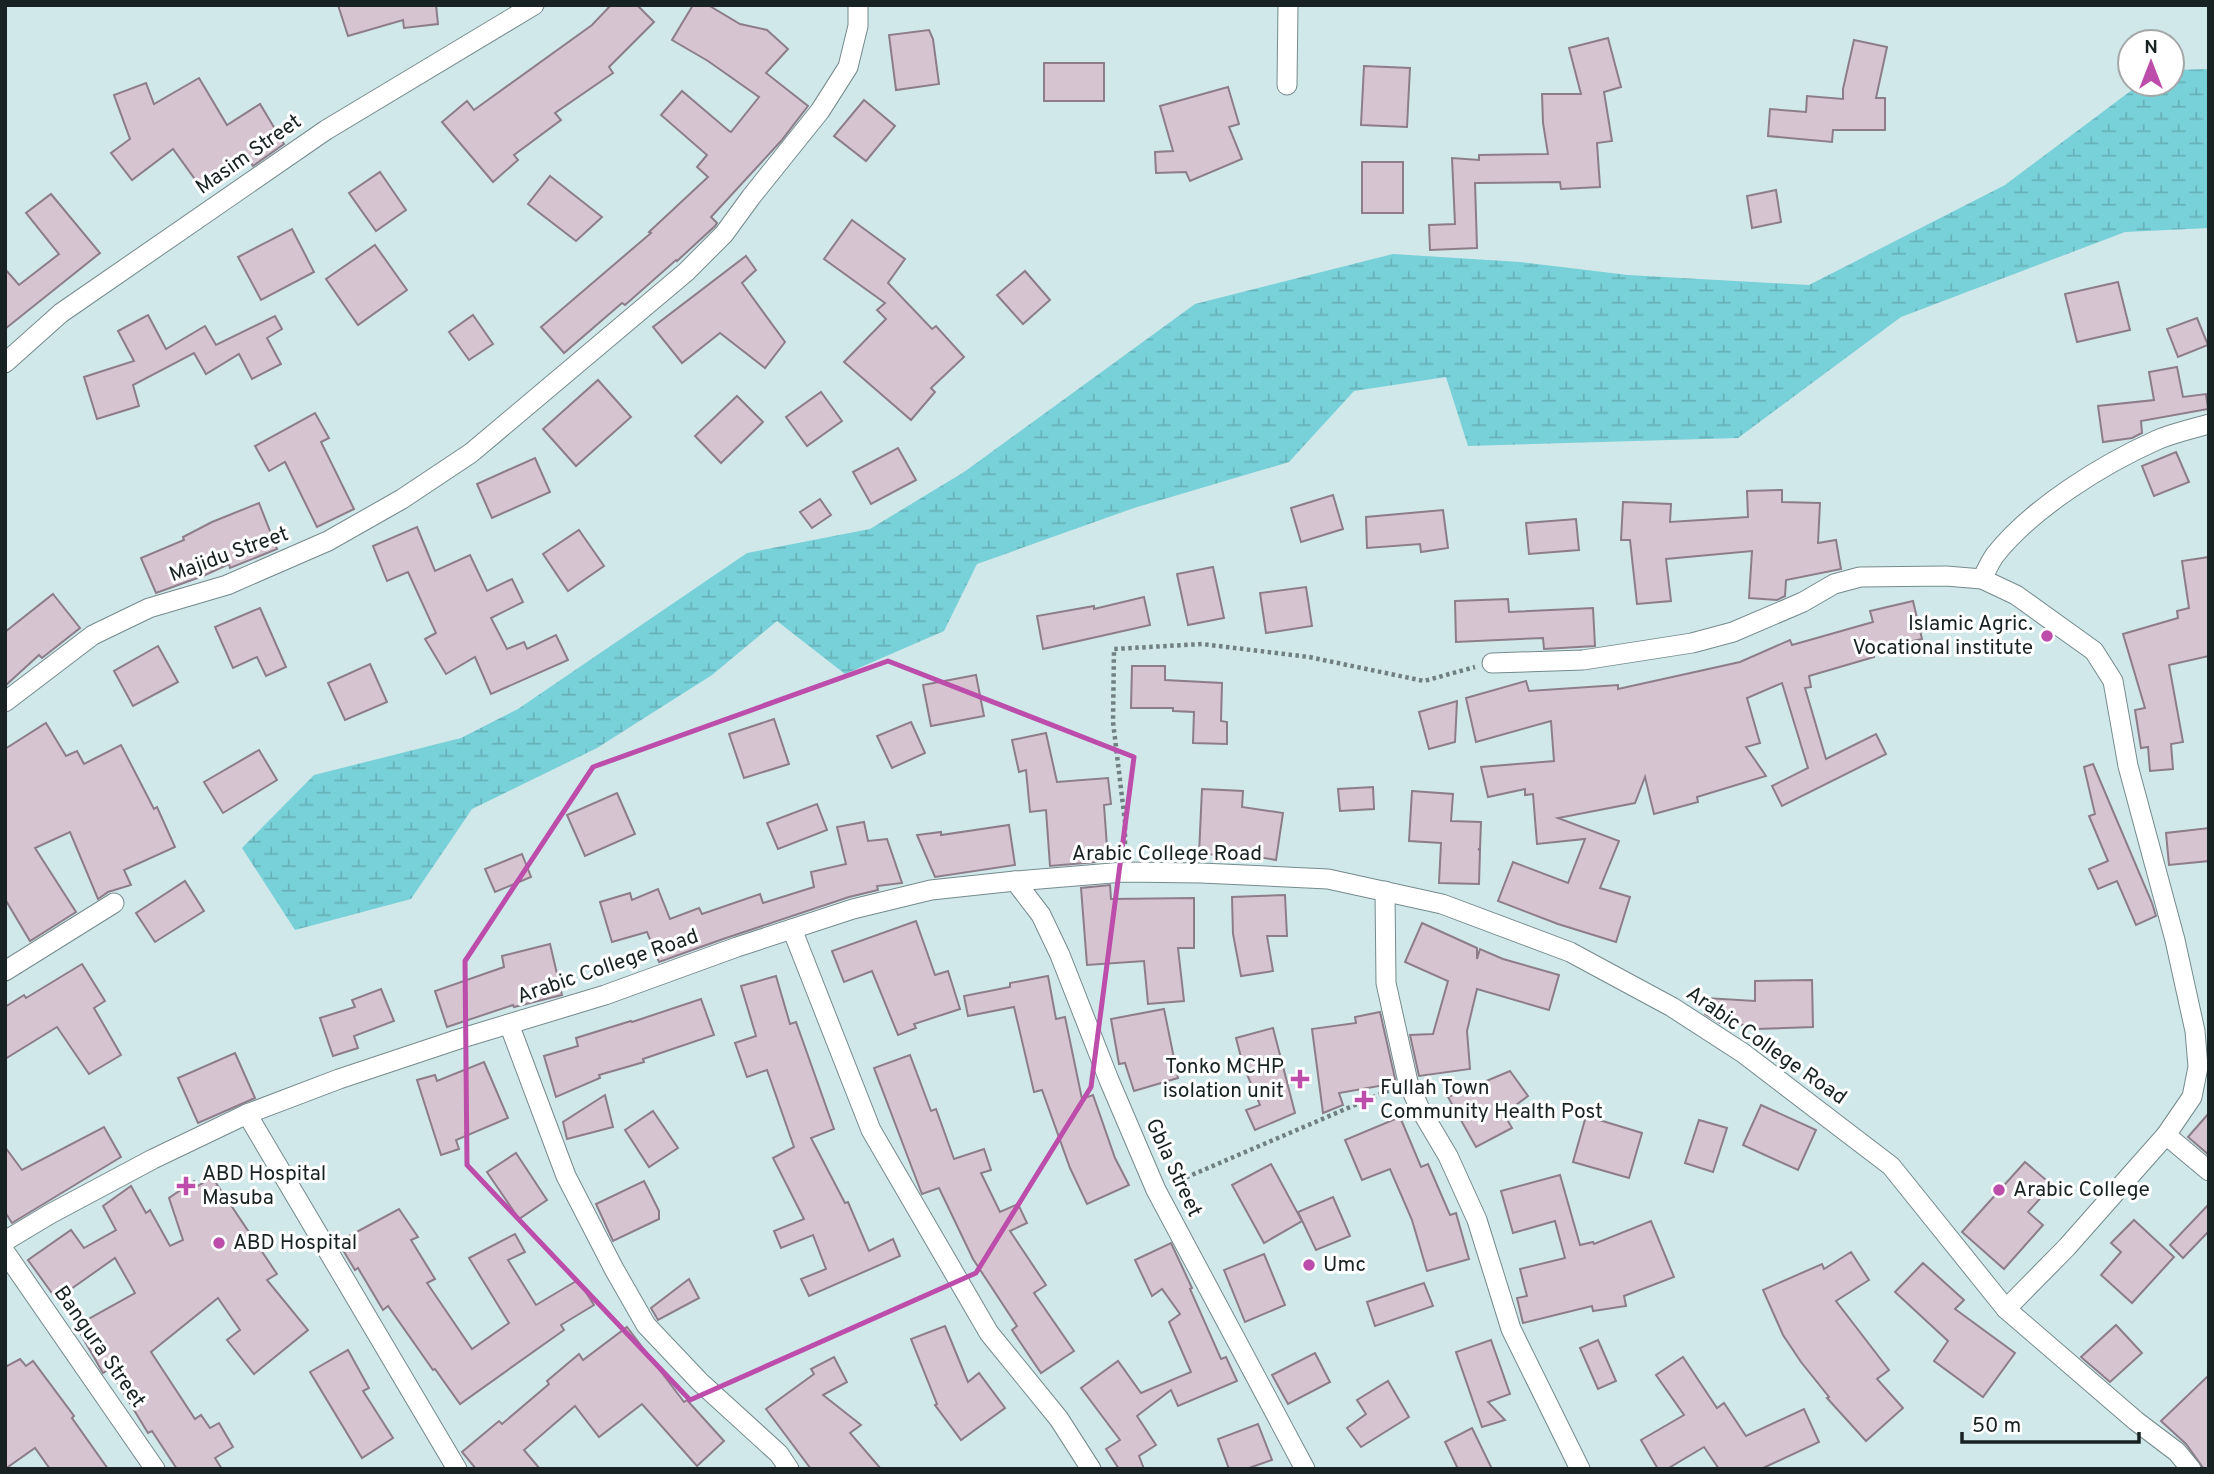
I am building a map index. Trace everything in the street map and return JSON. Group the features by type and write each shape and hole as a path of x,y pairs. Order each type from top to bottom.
{"street":[{"name":"Masim Street","path":"5,363 61,313 315,137 534,5"},
{"name":"Majidu Street","path":"5,702 93,635 149,608 226,584 327,541 402,499 471,453 686,272 724,234 820,111 848,67 858,26 858,5"},
{"path":"1287,85 1288,5"},
{"path":"1982,579 1994,556 2021,528 2059,497 2158,439 2209,424"},
{"path":"1492,663 1583,660 1692,643 1733,632 1803,603 1834,584 1860,577 1945,576 1982,579 2016,595 2094,652 2113,681 2128,766 2175,940 2195,1031 2198,1067 2192,1097 2166,1135 2067,1247 2006,1309"},
{"name":"Arabic College Road","path":"5,1241 153,1159 247,1114 339,1079 605,995 737,947 853,909 931,890 1124,873 1201,873 1328,879 1442,904 1570,952 1672,1007 1743,1053 1891,1166 2006,1309 2136,1421 2177,1452 2191,1469"},
{"name":"Gbla Street","path":"1015,881 1041,915 1060,955 1156,1190 1305,1469"},
{"path":"1385,891 1386,983 1408,1082 1454,1169 1477,1220 1511,1329 1580,1469"},
{"path":"5,971 114,903"},
{"path":"792,929 871,1130 989,1334 1059,1419 1091,1469"},
{"path":"509,1024 566,1175 646,1325 700,1382 779,1454 789,1469"},
{"path":"247,1114 457,1469"},
{"path":"2166,1135 2209,1171"},
{"name":"Bangura Street","path":"5,1252 155,1469"}],"path":[{"path":"1124,873 1125,822 1112,722 1114,649 1202,645 1309,657 1424,681 1492,663"},
{"path":"1156,1190 1408,1082"}],"highlighted area":[{"path":"888,661 1134,757 1091,1087 976,1273 690,1400 467,1165 465,961 593,767"}],"green space":[{"path":"2209,69 2209,228 2125,232 1901,317 1738,438 1468,446 1446,377 1354,391 1289,462 1134,508 977,564 944,631 845,674 777,621 712,675 597,748 472,809 411,899 295,930 242,848 314,775 461,738 518,709 747,553 870,529 964,472 1195,304 1393,254 1520,262 1628,275 1809,285 2005,185 2121,98 2186,98 2186,70"}],"building":[{"path":"338,5 436,5 438,24 404,28 403,20 348,36"},
{"path":"611,5 637,5 654,22 609,67 613,73 555,113 561,120 514,155 518,160 493,182 442,122 467,101 474,110 592,25"},
{"path":"693,5 708,5 740,24 767,30 788,49 766,73 808,106 781,141 711,217 717,223 715,226 625,305 622,303 564,353 541,327 651,233 649,232 708,177 697,167 707,155 661,115 682,91 731,132 759,97 708,61 672,40"},
{"path":"929,30 933,39 939,84 896,90 889,35"},
{"path":"1608,38 1621,87 1604,92 1612,141 1597,143 1600,187 1561,189 1560,182 1475,183 1477,248 1430,250 1429,225 1455,224 1452,158 1479,160 1479,155 1548,154 1542,94 1581,94 1569,48"},
{"path":"1854,40 1887,47 1876,98 1885,98 1885,130 1833,130 1832,142 1768,136 1770,109 1806,112 1807,96 1843,99"},
{"path":"1044,63 1104,63 1104,101 1044,101"},
{"path":"1364,66 1410,68 1407,127 1361,125"},
{"path":"199,78 227,125 260,104 284,144 253,166 250,161 205,193 173,149 132,180 111,153 130,139 114,95 146,83 154,104"},
{"path":"1228,87 1239,124 1229,127 1242,159 1190,181 1186,172 1156,173 1155,152 1173,151 1160,106"},
{"path":"864,100 895,126 866,161 834,136"},
{"path":"1362,162 1403,162 1403,213 1362,213"},
{"path":"380,172 406,210 376,231 349,193"},
{"path":"550,176 602,217 576,241 528,204"},
{"path":"1776,190 1781,222 1752,228 1747,196"},
{"path":"51,194 100,253 5,329 5,269 19,285 59,254 26,213"},
{"path":"852,220 905,259 888,283 932,329 936,326 964,357 931,388 935,392 911,420 844,362 886,319 877,310 885,303 824,259"},
{"path":"292,229 314,272 261,300 238,257"},
{"path":"375,245 407,290 358,325 326,279"},
{"path":"746,256 756,270 742,283 785,342 765,368 720,333 682,363 653,327"},
{"path":"1025,271 1050,300 1023,324 997,295"},
{"path":"2118,282 2130,330 2077,342 2065,294"},
{"path":"148,315 166,349 205,326 216,345 275,316 282,329 267,338 281,364 252,379 239,354 206,374 194,353 133,385 139,406 97,419 84,377 134,361 118,331"},
{"path":"473,315 493,344 469,360 449,332"},
{"path":"2197,318 2208,345 2178,357 2167,329"},
{"path":"2177,367 2183,397 2206,394 2208,409 2141,421 2142,433 2132,438 2103,442 2098,406 2154,400 2149,372"},
{"path":"598,380 631,417 576,466 543,429"},
{"path":"821,392 842,421 807,446 786,417"},
{"path":"737,396 763,422 721,463 695,436"},
{"path":"315,413 329,438 321,442 354,509 317,527 285,462 269,471 255,446"},
{"path":"898,448 916,480 871,504 853,472"},
{"path":"2176,452 2189,482 2154,496 2142,466"},
{"path":"535,458 550,492 492,518 477,484"},
{"path":"1782,490 1782,502 1820,503 1818,543 1836,540 1841,569 1786,580 1785,596 1777,600 1749,598 1752,551 1666,559 1671,601 1637,604 1630,540 1621,540 1623,502 1671,504 1670,522 1748,517 1747,491"},
{"path":"1333,495 1343,529 1301,542 1291,508"},
{"path":"820,499 831,515 812,528 800,512"},
{"path":"259,503 277,549 230,568 229,564 156,593 141,558 184,540 183,537 212,522"},
{"path":"1443,510 1448,548 1421,552 1420,544 1367,548 1366,517"},
{"path":"1576,519 1579,550 1529,554 1526,523"},
{"path":"417,527 435,571 470,555 487,591 512,579 523,602 491,618 507,649 524,642 527,649 556,635 568,660 491,694 475,657 446,674 425,639 436,633 408,572 387,581 373,546"},
{"path":"579,530 604,566 568,591 543,554"},
{"path":"2209,557 2209,656 2169,665 2183,742 2171,744 2173,769 2150,771 2148,747 2141,748 2135,710 2145,708 2123,634 2178,618 2177,611 2189,608 2182,561"},
{"path":"1213,567 1224,618 1188,625 1177,574"},
{"path":"1306,587 1312,626 1266,633 1260,593"},
{"path":"53,594 80,628 42,658 39,655 5,686 5,632"},
{"path":"1144,597 1150,625 1043,649 1037,616 1094,606 1094,609"},
{"path":"1508,599 1509,612 1593,608 1595,646 1544,649 1543,638 1456,642 1455,601"},
{"path":"1913,601 1922,639 1872,650 1874,657 1809,676 1811,687 1805,688 1826,759 1876,734 1886,754 1782,806 1772,786 1808,768 1782,683 1747,698 1760,743 1746,747 1766,776 1697,797 1698,802 1654,814 1645,777 1635,803 1558,818 1619,841 1600,888 1630,897 1616,942 1498,901 1513,862 1568,883 1585,839 1537,844 1533,794 1525,795 1525,789 1488,797 1481,767 1554,761 1551,721 1476,742 1466,698 1526,681 1529,691 1618,685 1618,689 1740,662 1790,640 1792,645 1873,622 1870,611"},
{"path":"260,608 286,667 266,676 257,657 233,668 215,627"},
{"path":"158,646 178,682 133,706 114,671"},
{"path":"370,664 387,702 345,720 328,683"},
{"path":"1132,666 1165,666 1165,680 1222,683 1221,721 1227,722 1227,744 1193,743 1194,712 1173,711 1173,708 1131,708"},
{"path":"976,675 984,716 931,726 923,685"},
{"path":"1457,701 1455,742 1429,749 1419,712"},
{"path":"774,719 789,764 744,778 729,734"},
{"path":"911,722 925,753 892,768 877,736"},
{"path":"46,723 66,756 77,751 84,764 121,745 154,809 157,807 175,847 124,870 131,885 108,892 98,899 70,832 35,848 76,912 30,941 5,899 5,749"},
{"path":"1046,733 1057,782 1108,778 1111,804 1104,805 1108,861 1050,866 1046,810 1030,812 1026,770 1019,772 1012,740"},
{"path":"259,750 277,780 223,813 204,782"},
{"path":"2093,764 2156,916 2136,925 2117,881 2098,889 2089,869 2108,861 2089,816 2095,814 2084,767"},
{"path":"1373,787 1374,809 1340,811 1338,789"},
{"path":"1202,789 1243,791 1242,807 1283,813 1276,860 1252,856 1199,854"},
{"path":"1412,791 1453,794 1451,821 1481,822 1478,849 1479,884 1439,883 1441,843 1409,841"},
{"path":"617,793 635,834 585,856 567,815"},
{"path":"817,804 827,830 778,849 767,823"},
{"path":"864,822 868,841 887,839 902,883 877,886 878,890 849,897 659,962 647,932 612,942 600,902 630,893 632,900 658,889 670,919 699,908 702,914 760,894 763,903 814,887 811,872 846,864 837,827"},
{"path":"1009,825 1015,865 935,877 917,835 941,832 941,835"},
{"path":"2209,828 2209,861 2169,865 2166,833"},
{"path":"522,854 531,877 495,892 485,869"},
{"path":"185,881 204,911 155,942 136,913"},
{"path":"1110,885 1111,899 1194,898 1194,948 1178,948 1184,1001 1148,1004 1144,961 1087,965 1081,888"},
{"path":"1285,895 1287,936 1267,936 1273,971 1241,976 1233,934 1232,897"},
{"path":"916,921 935,975 948,971 960,1009 914,1024 916,1028 898,1035 872,971 844,982 832,951"},
{"path":"1422,923 1477,948 1477,959 1480,949 1503,959 1559,975 1549,1010 1477,989 1467,1031 1470,1069 1419,1076 1410,1035 1433,1034 1448,981 1405,962"},
{"path":"550,944 562,995 514,1007 513,1005 447,1027 435,991 504,967 502,956"},
{"path":"82,964 105,1001 94,1008 121,1055 89,1074 57,1027 5,1059 5,1007 24,995 26,998"},
{"path":"776,976 790,1024 796,1022 834,1129 811,1138 845,1203 848,1202 869,1251 893,1239 900,1256 809,1296 801,1279 826,1269 813,1235 781,1248 774,1231 804,1219 773,1158 794,1147 767,1070 747,1077 735,1043 756,1036 741,986"},
{"path":"1048,976 1056,1019 1065,1017 1082,1099 1093,1095 1115,1158 1129,1185 1087,1204 1070,1168 1042,1090 1034,1092 1014,1007 968,1016 964,996"},
{"path":"1812,980 1813,1027 1756,1029 1756,1026 1720,1023 1705,1014 1706,998 1755,1001 1755,981"},
{"path":"381,989 394,1021 354,1036 358,1048 333,1056 320,1018 355,1007 352,1000"},
{"path":"701,999 714,1035 643,1059 644,1062 599,1075 600,1078 556,1097 544,1056 578,1046 576,1038"},
{"path":"1164,1009 1178,1078 1134,1091 1125,1063 1119,1064 1111,1019"},
{"path":"1380,1012 1396,1083 1339,1093 1343,1105 1323,1113 1312,1029 1356,1023 1355,1017"},
{"path":"1273,1028 1295,1113 1255,1130 1246,1110 1260,1105 1243,1065 1236,1038"},
{"path":"235,1053 255,1098 198,1123 178,1078"},
{"path":"910,1055 931,1111 936,1109 954,1159 984,1149 991,1170 981,1173 1000,1212 1018,1204 1027,1223 1010,1231 1046,1285 1034,1293 1074,1351 1041,1373 1012,1330 1017,1326 973,1259 939,1188 922,1194 874,1068"},
{"path":"484,1062 508,1118 456,1140 459,1149 441,1155 417,1080 435,1075 437,1081"},
{"path":"1510,1071 1528,1096 1504,1114 1512,1128 1476,1147 1448,1097"},
{"path":"605,1095 613,1127 567,1139 563,1122"},
{"path":"1761,1105 1816,1130 1798,1170 1743,1145"},
{"path":"653,1111 678,1148 649,1167 625,1130"},
{"path":"2209,1113 2209,1155 2188,1137"},
{"path":"1586,1116 1642,1133 1629,1178 1573,1162"},
{"path":"1400,1117 1421,1167 1428,1164 1450,1215 1456,1213 1469,1259 1427,1271 1412,1220 1390,1169 1362,1180 1345,1140"},
{"path":"1699,1120 1727,1128 1713,1172 1685,1163"},
{"path":"104,1127 121,1157 12,1223 5,1212 5,1147 22,1170"},
{"path":"516,1153 547,1200 519,1219 487,1172"},
{"path":"2025,1162 2052,1185 2028,1212 2043,1225 2004,1269 1962,1232"},
{"path":"1271,1164 1302,1221 1264,1243 1232,1185"},
{"path":"1560,1175 1580,1245 1594,1244 1651,1221 1674,1277 1624,1296 1626,1306 1593,1311 1592,1306 1523,1323 1517,1298 1527,1296 1520,1269 1565,1258 1555,1221 1513,1233 1501,1191"},
{"path":"212,1177 277,1274 267,1280 308,1330 254,1374 227,1340 240,1330 218,1298 151,1352 195,1419 201,1415 210,1428 219,1423 233,1447 215,1458 222,1469 177,1469 152,1431 148,1433 109,1369 103,1373 76,1326 135,1293 115,1258 61,1296 54,1296 28,1260 71,1230 84,1248 116,1230 103,1206 131,1186 146,1213 150,1210 170,1246 183,1240 169,1198 194,1181 198,1186"},
{"path":"644,1181 659,1211 659,1219 613,1241 596,1204"},
{"path":"1333,1197 1350,1236 1316,1250 1298,1212"},
{"path":"2209,1204 2209,1231 2183,1258 2170,1245"},
{"path":"399,1209 418,1237 411,1240 435,1279 427,1283 472,1349 509,1323 469,1258 515,1234 525,1252 508,1260 536,1305 578,1280 594,1305 561,1325 564,1330 460,1404 388,1306 383,1310 358,1268 355,1270 338,1242"},
{"path":"2134,1220 2174,1257 2132,1303 2101,1275 2121,1252 2111,1243"},
{"path":"1171,1243 1221,1359 1226,1357 1237,1381 1178,1406 1171,1390 1137,1416 1156,1445 1139,1456 1144,1469 1119,1469 1106,1449 1120,1440 1081,1388 1118,1361 1141,1393 1191,1372 1169,1322 1180,1314 1162,1289 1152,1296 1135,1260"},
{"path":"1851,1252 1869,1280 1836,1301 1889,1370 1877,1379 1903,1408 1866,1441 1827,1398 1829,1397 1801,1362 1783,1335 1763,1290 1822,1264 1824,1269"},
{"path":"1264,1254 1285,1305 1245,1322 1224,1270"},
{"path":"1923,1263 1964,1300 1955,1309 2015,1353 1983,1397 1934,1361 1948,1341 1895,1292"},
{"path":"689,1279 699,1298 658,1320 651,1308"},
{"path":"1424,1283 1433,1306 1375,1326 1367,1302"},
{"path":"2116,1325 2142,1353 2110,1382 2081,1357"},
{"path":"945,1326 968,1382 979,1373 1005,1408 961,1440 935,1405 937,1404 911,1339"},
{"path":"627,1327 684,1402 687,1400 724,1441 697,1466 642,1404 599,1437 575,1406 524,1450 540,1469 476,1469 462,1452 499,1421 502,1424 579,1354 583,1360"},
{"path":"1491,1340 1510,1394 1488,1402 1505,1420 1482,1427 1456,1352"},
{"path":"1598,1340 1616,1381 1598,1389 1580,1348"},
{"path":"348,1350 369,1388 363,1391 393,1438 362,1458 310,1372"},
{"path":"1315,1353 1330,1382 1288,1404 1272,1375"},
{"path":"834,1357 847,1382 823,1395 861,1425 850,1433 881,1469 811,1469 766,1409 814,1374 811,1369"},
{"path":"1683,1357 1717,1408 1724,1403 1746,1436 1804,1409 1819,1442 1761,1469 1719,1469 1704,1447 1667,1469 1658,1469 1641,1440 1684,1415 1656,1375"},
{"path":"20,1359 26,1366 33,1361 74,1416 72,1418 108,1469 50,1469 35,1448 5,1469 5,1367"},
{"path":"2209,1375 2209,1469 2204,1469 2186,1444 2161,1421"},
{"path":"1388,1381 1409,1417 1361,1447 1347,1428 1366,1414 1357,1400"},
{"path":"1258,1424 1272,1460 1246,1469 1229,1469 1218,1439"},
{"path":"1472,1428 1492,1469 1458,1469 1445,1442"}],"place":[{"name":"Islamic Agric. Vocational institute","path":"2047,636"},
{"name":"Tonko MCHP isolation unit","path":"1300,1079"},
{"name":"Fullah Town Community Health Post","path":"1364,1100"},
{"name":"ABD Hospital Masuba","path":"186,1186"},
{"name":"Arabic College","path":"1999,1190"},
{"name":"ABD Hospital","path":"219,1243"},
{"name":"Umc","path":"1309,1265"}]}
